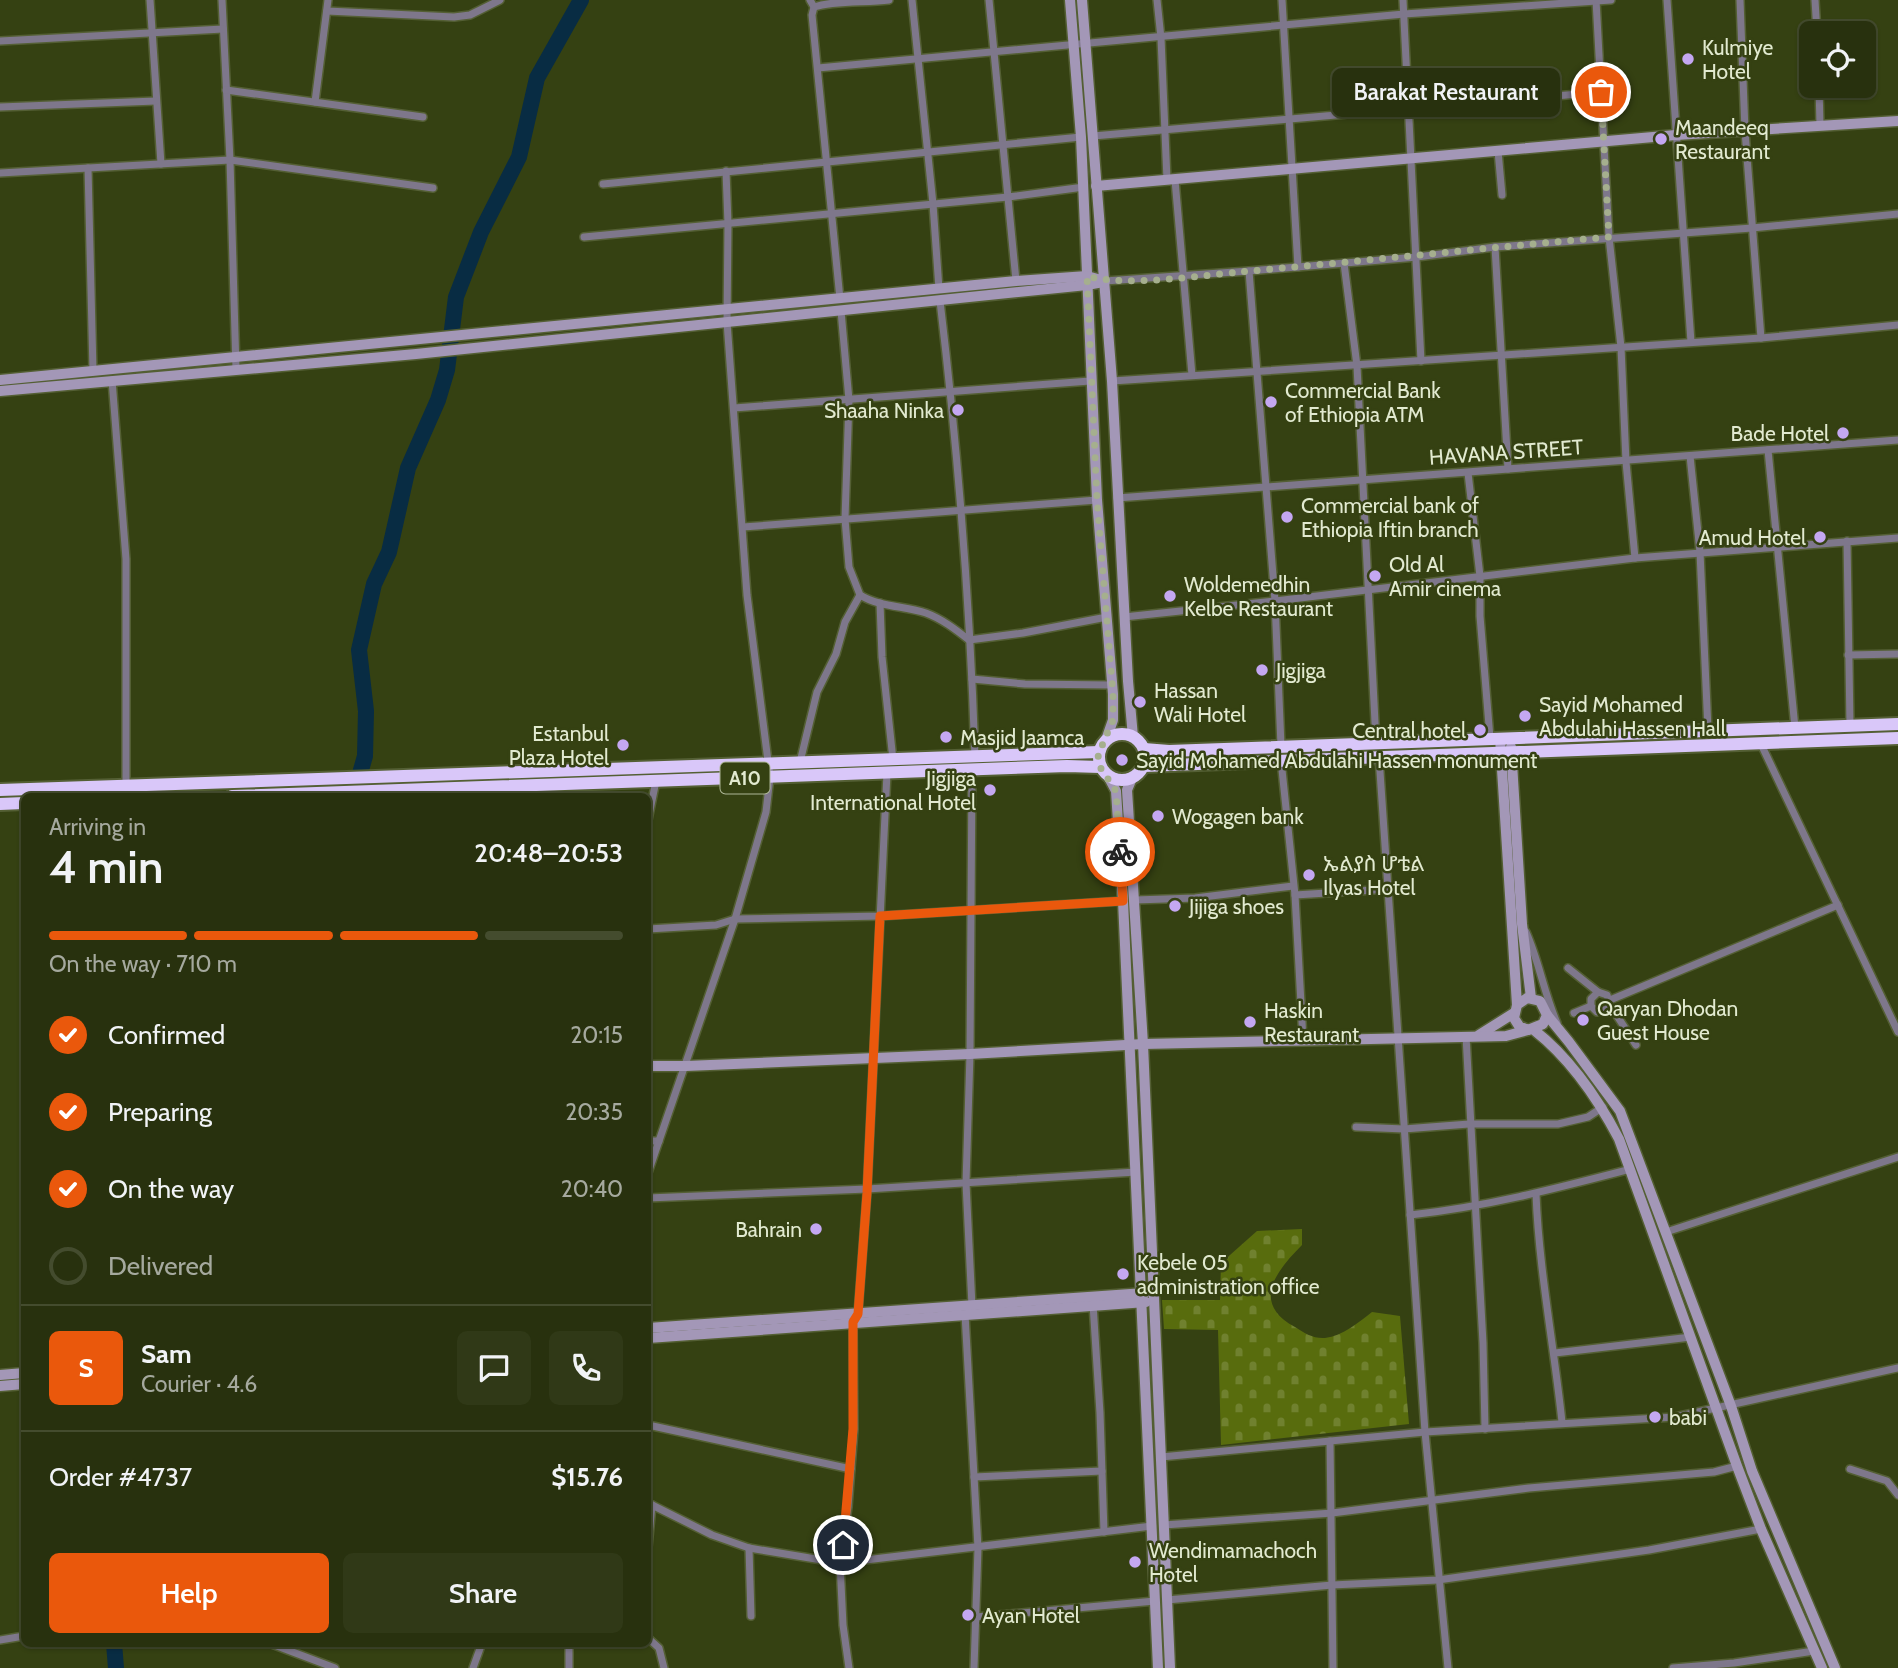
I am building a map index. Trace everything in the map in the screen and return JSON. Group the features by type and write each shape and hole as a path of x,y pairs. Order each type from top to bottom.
{"highway":[{"path":"1144,749 1169,751 1898,724"},
{"path":"1104,771 1099,752 1106,740 1117,734 1133,737 1144,749 1144,766"},
{"path":"1132,778 1144,766 1898,738"},
{"name":"A10","path":"0,790 126,786 333,786 769,771 887,773 1099,752"},
{"name":"A10","path":"401,783 566,790 769,771 800,763 893,760 1104,771 1117,780 1132,778"},
{"name":"A10","path":"262,793 333,786"},
{"path":"0,804 21,803"}],"main road":[{"path":"1070,0 1074,45 1096,186 1105,281 1133,737"},
{"path":"1082,0 1086,44 1087,136 1084,187 1090,381 1112,685 1113,720 1106,740"},
{"path":"1096,186 1676,135 1898,121"},
{"path":"0,391 497,346 840,299 1016,281 1105,281"},
{"path":"0,380 496,333 727,316 841,311 1087,281"},
{"path":"1500,738 1506,752 1531,998"},
{"path":"1506,752 1516,1022 1563,1054 1602,1107 1619,1139 1761,1529 1822,1668"},
{"path":"1104,771 1116,791 1136,1172 1161,1457 1170,1668"},
{"path":"1132,778 1127,790 1143,1044 1152,1526 1158,1668"},
{"path":"1478,1036 1523,1000 1531,998 1540,1001 1546,1015 1620,1111 1773,1523 1835,1668"},
{"path":"651,1066 970,1054 1130,1044 1506,1036 1543,1024 1546,1015"},
{"path":"968,1310 1093,1304 1147,1298"},
{"path":"651,1328 855,1318 1147,1298"},
{"path":"651,1338 855,1318"},
{"path":"0,1375 21,1373"},
{"path":"0,1386 21,1384"}],"street":[{"path":"150,0 162,164"},
{"path":"222,0 236,369"},
{"path":"315,102 328,0"},
{"path":"327,11 454,17 470,15 500,0"},
{"path":"840,299 812,3 890,0"},
{"path":"912,0 939,289"},
{"path":"989,0 1016,281"},
{"path":"1157,0 1166,129 1192,375"},
{"path":"1282,0 1298,267"},
{"path":"1403,0 1421,361"},
{"path":"818,68 1404,15 1611,0"},
{"path":"1667,0 1691,342"},
{"path":"1740,0 1745,131 1761,338"},
{"path":"1815,0 1816,21"},
{"path":"1596,1 1609,237 1621,347 1626,461 1635,558"},
{"path":"0,40 223,30"},
{"path":"226,90 423,117"},
{"path":"603,184 1087,136 1601,92"},
{"path":"1819,98 1820,125"},
{"path":"0,107 156,101"},
{"path":"1498,151 1502,195"},
{"path":"0,173 230,160 433,188"},
{"path":"88,168 93,371"},
{"path":"651,1164 735,919 766,812 769,771 747,595 727,316 726,171"},
{"path":"584,237 1009,197 1084,187"},
{"path":"1105,281 1183,277 1417,257 1495,247 1898,214"},
{"path":"1495,247 1508,469"},
{"path":"1344,263 1357,366 1376,743"},
{"path":"1249,271 1275,601 1281,746"},
{"path":"940,300 961,510 972,679 974,763 966,1183 968,1310 978,1548 974,1668"},
{"path":"841,311 849,400 845,519 849,567 860,595 880,603 924,612 942,620 969,640 1107,617"},
{"path":"1112,381 1761,338 1898,325"},
{"path":"112,380 126,559 126,786"},
{"path":"734,408 1090,381"},
{"name":"HAVANA STREET","path":"1117,498 1898,440"},
{"path":"1768,450 1795,727"},
{"path":"1690,456 1700,552 1708,730"},
{"path":"1468,473 1480,576 1480,616 1500,738"},
{"path":"743,527 1097,500"},
{"path":"1124,617 1635,558 1898,538"},
{"path":"1847,541 1850,725"},
{"path":"800,763 817,692 836,654 845,622 860,595"},
{"path":"880,603 882,657 893,760"},
{"path":"1848,655 1898,654"},
{"path":"972,679 1025,684 1112,685"},
{"path":"1753,729 1896,1021 1898,1032"},
{"path":"1379,757 1425,1432 1448,1668"},
{"path":"1281,760 1294,895 1303,1041"},
{"path":"849,1668 843,1625 840,1563 851,1469 855,1318 867,1189 887,773"},
{"path":"651,805 656,781"},
{"path":"1135,900 1195,898 1293,886"},
{"path":"1294,895 1390,889"},
{"path":"651,929 716,925 735,919 880,916 1123,901"},
{"path":"1598,992 1591,999 1591,1006 1597,1012 1602,1012 1610,1002 1838,905"},
{"path":"1522,924 1534,950 1549,1004 1562,1033"},
{"path":"1568,968 1598,992 1607,995 1636,1045"},
{"path":"1574,1013 1591,1006"},
{"path":"1465,1036 1483,1343 1485,1429"},
{"path":"1356,1127 1404,1129 1469,1124 1558,1124 1588,1117 1602,1107"},
{"path":"651,1141 659,1141"},
{"path":"1666,1232 1898,1157"},
{"path":"1410,1215 1536,1194 1631,1169"},
{"path":"651,1198 867,1189 1136,1172"},
{"path":"1536,1194 1538,1235 1562,1422"},
{"path":"1093,1304 1104,1532"},
{"path":"1555,1353 1691,1337"},
{"path":"1161,1457 1425,1432 1675,1417 1717,1410 1898,1368"},
{"path":"651,1426 851,1469"},
{"path":"1330,1441 1333,1668"},
{"path":"1164,1525 1332,1513 1583,1482 1714,1472 1737,1466"},
{"path":"1850,1469 1887,1481 1898,1495"},
{"path":"974,1477 1102,1471"},
{"path":"651,1504 712,1535 749,1548 840,1563 1152,1526"},
{"path":"1167,1600 1332,1585 1438,1580 1649,1550 1761,1529"},
{"path":"749,1548 751,1616"},
{"path":"976,1617 1155,1601"},
{"path":"0,1640 21,1636"},
{"path":"651,1641 659,1648 664,1668"},
{"path":"280,1647 335,1668"},
{"path":"473,1668 481,1647"},
{"path":"569,1647 569,1668"},
{"path":"1673,1668 1734,1663 1814,1651"}],"green space":[{"path":"1302,1229 1302,1245 1284,1265 1272,1286 1274,1308 1281,1318 1298,1329 1321,1338 1344,1332 1372,1312 1400,1316 1409,1424 1221,1445 1218,1330 1164,1329 1162,1300 1220,1300 1221,1263 1257,1231"}],"waterway":[{"path":"355,791 365,756 366,711 359,650 374,584 389,552 408,468 438,400 447,370 456,297 481,232 519,157 537,78 581,0"},
{"path":"114,1647 116,1668"}],"way so far":[{"path":"1120,852 1116,791 1100,767 1098,759 1113,720 1113,694 1097,500 1087,276 1105,281 1183,277 1609,237 1601,92"}],"place":[{"name":"Kulmiye Hotel","path":"1688,59"},
{"name":"Barakat Restaurant","path":"1601,92"},
{"name":"Maandeeq Restaurant","path":"1661,139"},
{"name":"Commercial Bank of Ethiopia ATM","path":"1271,402"},
{"name":"Shaaha Ninka","path":"958,410"},
{"name":"Bade Hotel","path":"1843,433"},
{"name":"Commercial bank of Ethiopia Iftin branch","path":"1287,517"},
{"name":"Amud Hotel","path":"1820,537"},
{"name":"Old Al Amir cinema","path":"1375,576"},
{"name":"Woldemedhin Kelbe Restaurant","path":"1170,596"},
{"name":"Jigjiga","path":"1262,670"},
{"name":"Hassan Wali Hotel","path":"1140,702"},
{"name":"Sayid Mohamed Abdulahi Hassen Hall","path":"1525,716"},
{"name":"Central hotel","path":"1480,730"},
{"name":"Masjid Jaamca","path":"946,737"},
{"name":"Estanbul Plaza Hotel","path":"623,745"},
{"name":"Sayid Mohamed Abdulahi Hassen monument","path":"1122,760"},
{"name":"Jigjiga International Hotel","path":"990,790"},
{"name":"Wogagen bank","path":"1158,816"},
{"name":"ኤልያስ ሆቴል Ilyas Hotel","path":"1309,875"},
{"name":"Jijiga shoes","path":"1175,906"},
{"name":"Qaryan Dhodan Guest House","path":"1583,1020"},
{"name":"Haskin Restaurant","path":"1250,1022"},
{"name":"Bahrain","path":"816,1229"},
{"name":"Kebele 05 administration office","path":"1123,1274"},
{"name":"babi","path":"1655,1417"},
{"name":"Wendimamachoch Hotel","path":"1135,1562"},
{"name":"Ayan Hotel","path":"968,1615"}],"route":[{"path":"843,1545 853,1429 853,1322 858,1314 867,1193 880,916 1123,901 1120,852"}]}
